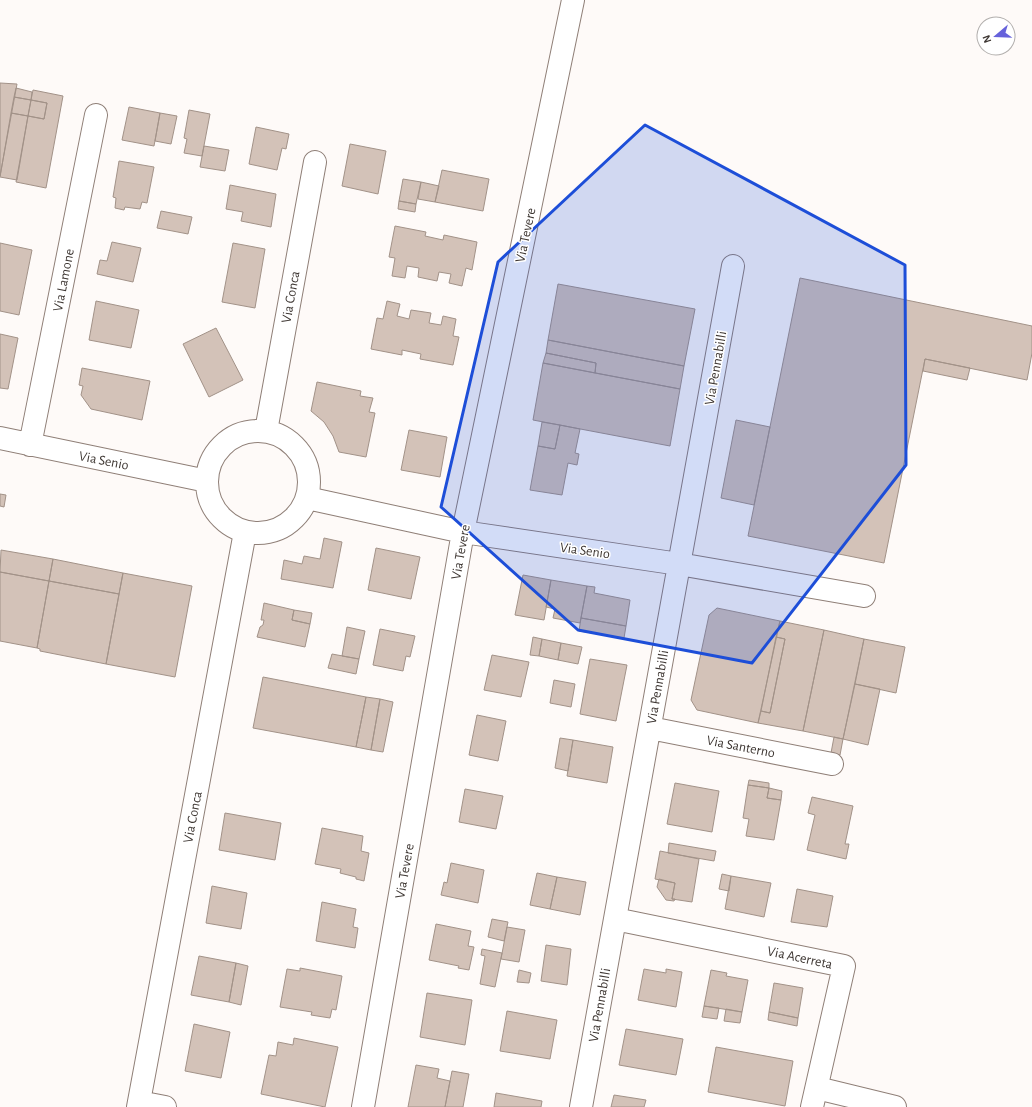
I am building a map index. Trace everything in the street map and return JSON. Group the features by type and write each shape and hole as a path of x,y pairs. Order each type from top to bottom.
{"street":[{"name":"Via Tevere","path":"363,1107 464,532 573,0"},
{"name":"Via Lamone","path":"30,445 96,115"},
{"name":"Via Conca","path":"266,431 315,162"},
{"name":"Via Pennabilli","path":"581,1107 733,266"},
{"path":"266,431 283,437 297,448 306,463 310,480 307,498 300,512 289,523 276,530 268,532 245,532 230,524 217,513 210,497 207,481 211,464 219,449 232,438 249,432 266,431"},
{"name":"Via Senio","path":"0,438 207,481"},
{"name":"Via Senio","path":"307,498 464,532 680,564 864,596"},
{"name":"Via Conca","path":"138,1104 245,532"},
{"name":"Via Santerno","path":"650,728 832,764"},
{"name":"Via Acerreta","path":"615,919 844,966 814,1097"},
{"path":"814,1097 895,1107"},
{"path":"138,1104 165,1107"}],"highlighted area":[{"path":"645,125 905,265 906,465 752,663 578,630 441,507 498,262"}],"building":[{"path":"0,83 17,84 0,176"},
{"path":"16,88 32,92 31,100 14,97"},
{"path":"33,90 63,96 46,188 16,182 28,116 44,119 47,103 31,100"},
{"path":"14,97 31,100 28,116 11,113"},
{"path":"31,100 47,103 44,119 28,116"},
{"path":"129,107 160,113 154,146 122,140"},
{"path":"189,110 210,114 202,156 184,153 187,139 184,138"},
{"path":"11,113 28,116 17,180 0,177"},
{"path":"160,113 177,116 171,144 155,141"},
{"path":"256,127 289,134 286,149 282,148 277,170 249,164"},
{"path":"350,144 386,151 378,194 342,186"},
{"path":"204,146 229,150 225,171 200,167"},
{"path":"119,161 154,167 147,203 142,202 140,209 125,207 124,210 115,208 116,198 113,197"},
{"path":"442,170 489,179 483,211 435,202"},
{"path":"403,179 421,182 416,204 399,201"},
{"path":"421,182 439,186 435,202 418,199"},
{"path":"230,185 276,194 271,227 241,221 243,212 226,209"},
{"path":"399,201 416,204 415,212 398,209"},
{"path":"161,211 192,217 188,234 157,228"},
{"path":"395,226 426,232 425,236 443,240 444,235 477,242 472,270 466,268 462,286 449,283 451,274 439,272 437,281 418,277 419,268 407,266 405,278 392,276 395,258 389,257"},
{"path":"112,242 141,248 133,282 97,274 100,260 107,261"},
{"path":"0,243 32,250 19,315 0,311"},
{"path":"233,243 265,249 255,308 222,302"},
{"path":"800,278 1032,326 1032,353 1027,380 925,359 884,563 748,536"},
{"path":"558,284 695,309 684,366 548,340"},
{"path":"96,301 139,310 131,348 89,340"},
{"path":"387,301 400,304 397,316 409,319 411,310 431,313 429,323 441,325 443,316 456,319 453,336 459,337 453,365 420,359 421,354 402,350 402,355 371,349 377,318 383,319"},
{"path":"216,328 243,380 209,397 183,344"},
{"path":"0,334 18,338 8,389 0,388"},
{"path":"548,340 684,366 680,389 595,373 596,363 546,353"},
{"path":"546,353 596,363 595,373 543,363"},
{"path":"925,359 970,368 967,380 923,371"},
{"path":"543,363 680,389 670,446 533,420"},
{"path":"82,368 150,381 142,420 91,409 81,395 83,386 79,385"},
{"path":"317,382 361,391 360,396 373,398 369,412 375,413 366,457 339,452 333,436 324,422 311,411"},
{"path":"736,420 770,427 754,505 721,498"},
{"path":"542,422 560,425 555,449 538,446"},
{"path":"560,425 580,429 575,453 579,454 577,465 568,463 562,495 530,490 538,446 555,449"},
{"path":"409,430 447,437 440,477 401,470"},
{"path":"0,494 6,495 4,507 0,506"},
{"path":"324,538 342,542 333,588 281,579 284,560 302,564 304,556 320,559"},
{"path":"376,548 420,557 411,599 368,590"},
{"path":"1,550 53,559 49,581 0,572"},
{"path":"53,559 123,573 119,594 49,581"},
{"path":"0,572 49,581 37,648 0,641"},
{"path":"123,573 192,586 175,677 106,664"},
{"path":"523,575 551,580 544,620 515,615"},
{"path":"551,580 587,586 580,623 553,618 555,609 546,607"},
{"path":"49,581 119,594 106,664 40,651 40,649 37,648"},
{"path":"587,586 595,587 594,593 630,600 626,626 581,618"},
{"path":"264,603 294,610 292,620 310,624 305,647 257,637 260,627 263,625 264,620 261,620"},
{"path":"717,608 780,621 758,723 697,710 691,700 709,615"},
{"path":"294,610 312,613 310,624 292,620"},
{"path":"581,618 626,626 624,638 579,631"},
{"path":"780,621 824,630 803,731 758,723 761,711 770,713 785,639 776,637"},
{"path":"347,627 365,631 359,659 342,656"},
{"path":"380,629 415,636 410,657 406,656 403,671 373,665"},
{"path":"824,630 864,639 843,739 803,731"},
{"path":"533,637 542,639 539,656 530,655"},
{"path":"776,637 785,639 770,713 761,711"},
{"path":"542,639 561,643 558,660 539,656"},
{"path":"864,639 905,647 896,693 855,684"},
{"path":"561,643 582,647 578,664 558,660"},
{"path":"332,654 359,659 356,674 328,668"},
{"path":"492,655 529,662 521,697 484,690"},
{"path":"590,659 627,665 616,721 580,714"},
{"path":"263,677 366,697 356,747 253,728"},
{"path":"554,680 575,684 571,707 550,703"},
{"path":"855,684 880,689 868,745 843,739"},
{"path":"366,697 380,699 371,750 356,747"},
{"path":"380,699 393,702 383,752 371,750"},
{"path":"477,715 506,721 498,761 469,755"},
{"path":"834,737 843,739 840,755 831,753"},
{"path":"560,738 573,740 568,771 555,768"},
{"path":"573,740 613,747 607,783 567,776"},
{"path":"749,780 769,783 769,788 748,785"},
{"path":"675,783 719,791 712,832 667,824"},
{"path":"748,785 769,788 767,798 781,800 774,840 746,836 749,819 743,818"},
{"path":"769,788 782,791 781,800 767,798"},
{"path":"465,789 503,796 496,829 459,822"},
{"path":"812,797 853,806 845,844 849,844 846,859 807,850 815,815 808,813"},
{"path":"225,813 281,823 275,860 219,850"},
{"path":"322,828 363,836 361,851 369,853 364,881 356,879 356,877 340,873 341,869 315,864"},
{"path":"669,843 716,851 714,861 668,853"},
{"path":"660,851 699,859 692,902 672,899 675,883 655,879"},
{"path":"451,863 484,870 478,903 441,895 444,882 447,883"},
{"path":"537,873 557,877 550,909 530,905"},
{"path":"722,874 731,876 729,891 719,889"},
{"path":"731,876 771,883 764,917 725,909"},
{"path":"557,877 586,882 580,915 550,909"},
{"path":"659,879 675,883 672,899 675,899 674,901 666,900 657,887"},
{"path":"212,886 247,893 241,929 206,923"},
{"path":"797,889 833,896 827,927 791,922"},
{"path":"322,902 356,909 353,927 358,928 355,948 316,941"},
{"path":"492,919 508,922 504,941 488,937"},
{"path":"436,924 471,931 468,946 474,947 469,970 458,968 459,966 429,960"},
{"path":"507,927 525,930 519,962 501,959"},
{"path":"546,945 571,949 567,985 541,981"},
{"path":"482,949 502,953 495,987 480,984 485,956 481,955"},
{"path":"199,956 236,963 229,1002 191,995"},
{"path":"236,963 248,966 241,1005 229,1002"},
{"path":"300,968 342,976 336,1010 332,1009 330,1018 311,1015 312,1012 280,1007 287,969 300,971"},
{"path":"644,969 666,973 666,969 682,972 676,1007 638,1000"},
{"path":"519,970 531,973 529,983 517,982"},
{"path":"711,970 727,973 726,976 748,980 742,1012 704,1006"},
{"path":"774,983 803,988 798,1018 769,1012"},
{"path":"427,993 472,1000 465,1045 420,1037"},
{"path":"704,1006 719,1008 717,1019 702,1017"},
{"path":"726,1009 742,1012 740,1023 724,1021"},
{"path":"507,1011 557,1020 550,1059 500,1051"},
{"path":"769,1012 798,1018 797,1026 768,1020"},
{"path":"194,1024 230,1032 221,1078 185,1071"},
{"path":"626,1029 683,1039 676,1075 619,1065"},
{"path":"294,1038 338,1047 325,1107 261,1094 269,1055 276,1056 278,1042 293,1045"},
{"path":"716,1047 793,1061 785,1106 708,1092"},
{"path":"416,1065 439,1069 437,1078 450,1081 445,1107 408,1107"},
{"path":"452,1071 469,1074 463,1107 445,1107"},
{"path":"496,1093 542,1101 541,1107 494,1107"},
{"path":"614,1095 646,1100 644,1107 611,1107"}]}
